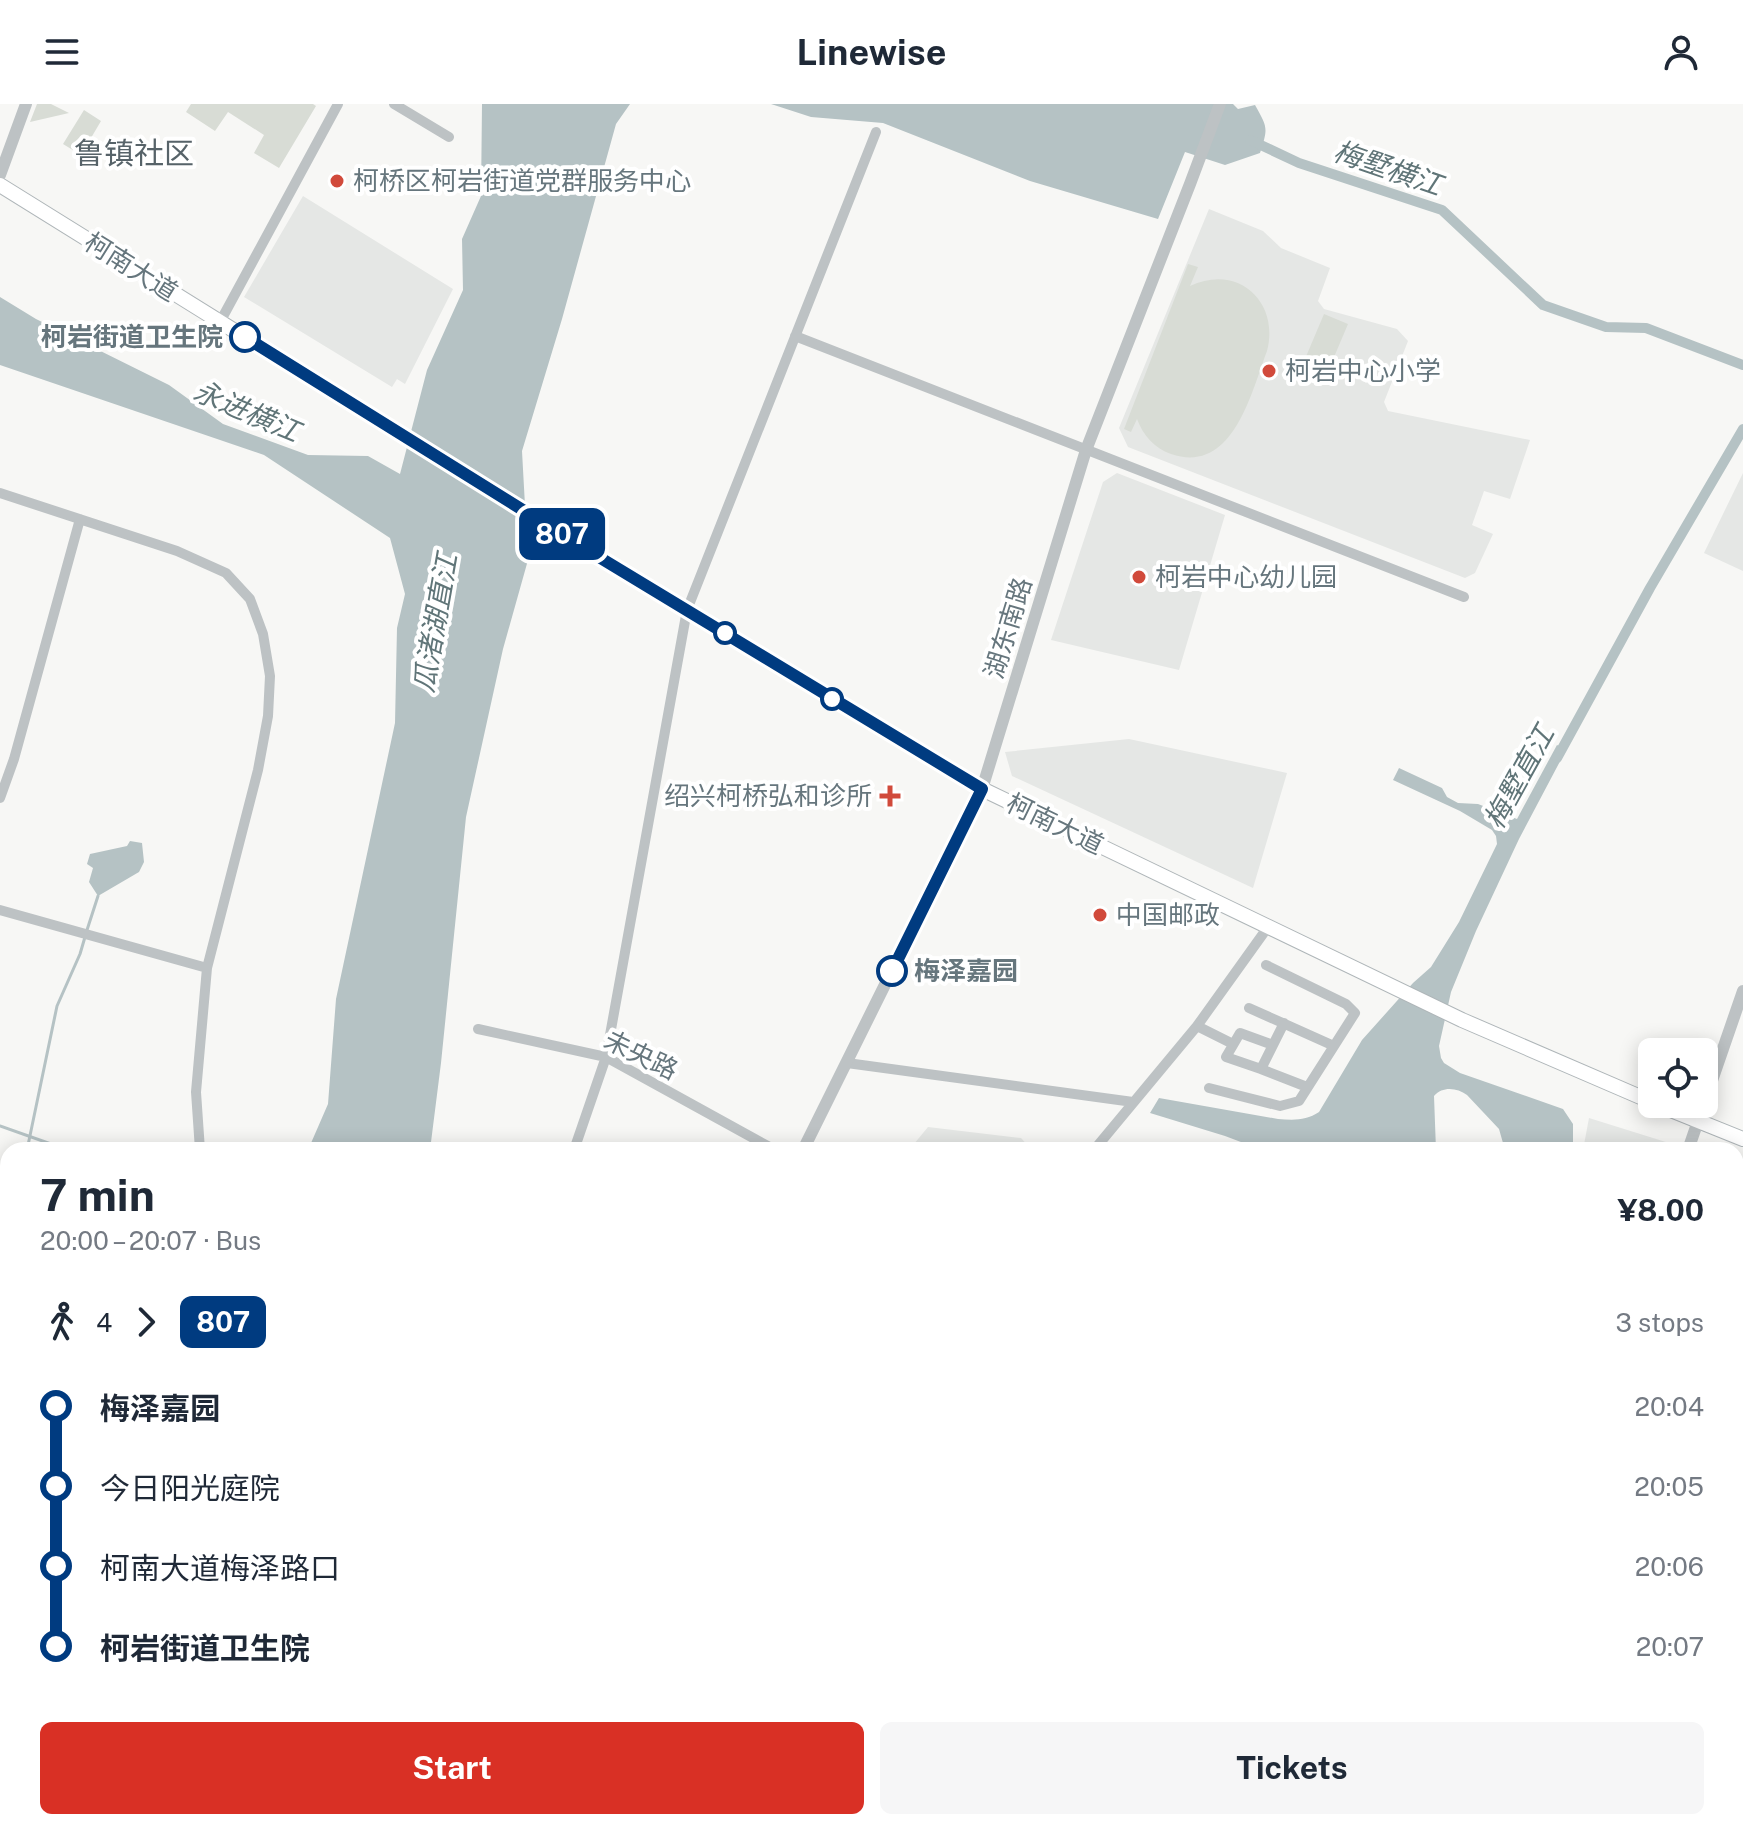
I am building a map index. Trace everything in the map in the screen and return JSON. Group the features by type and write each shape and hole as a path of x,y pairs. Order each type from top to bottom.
{"main road":[{"name":"柯南大道","path":"0,185 579,545 982,789 1462,1020 1638,1096"},
{"name":"柯南大道","path":"1689,1118 1743,1139"}],"street":[{"path":"0,175 26,104"},
{"path":"220,322 338,104"},
{"path":"394,104 449,137"},
{"name":"湖东南路","path":"807,1142 982,789 1086,450 1220,104"},
{"path":"577,1142 606,1057 687,610 876,132"},
{"path":"795,336 1464,597"},
{"path":"0,493 177,551 226,573 250,599 263,634 270,676 268,716 258,770 207,968 196,1092 200,1142"},
{"path":"0,798 14,759 80,519"},
{"path":"0,910 207,968"},
{"path":"1100,1142 1197,1026 1268,927"},
{"path":"1209,1088 1280,1106 1299,1101 1355,1013 1346,1004 1266,965"},
{"path":"1691,1142 1743,991"},
{"path":"1249,1008 1334,1046"},
{"path":"1261,1069 1284,1023"},
{"path":"1197,1026 1233,1044"},
{"name":"未央路","path":"478,1029 606,1057 760,1142"},
{"path":"1273,1045 1240,1033 1226,1057 1307,1087"},
{"path":"847,1063 1133,1102"}],"shaded area":[{"path":"37,104 51,104 69,113 30,122"},
{"path":"191,104 316,106 279,168 254,153 264,135 228,112 215,131 186,112"},
{"path":"84,110 101,121 81,155 63,144"},
{"path":"303,196 453,289 405,384 397,379 392,387 244,297"},
{"name":"柯岩中心小学","path":"1209,209 1263,231 1281,248 1330,268 1318,301 1324,309 1397,329 1408,341 1384,402 1388,411 1530,440 1510,499 1484,491 1472,525 1493,534 1475,573 1465,578 1128,447 1119,428"},
{"path":"1188,264 1198,267 1190,286 1208,280 1224,280 1239,284 1251,292 1261,303 1269,333 1267,351 1254,388 1236,426 1224,442 1210,453 1192,457 1171,454 1154,445 1137,419 1131,432 1124,429"},
{"path":"1324,314 1348,324 1326,376 1302,366"},
{"name":"柯岩中心幼儿园","path":"1117,473 1225,515 1179,670 1051,640 1103,482"},
{"path":"1743,473 1743,571 1704,553"},
{"path":"1129,739 1287,773 1253,888 1012,776 1005,752"},
{"path":"1589,1118 1666,1142 1584,1142"},
{"path":"928,1127 1021,1138 1025,1142 916,1142"}],"water":[{"name":"瓜渚湖直江","path":"482,104 630,104 616,124 522,451 528,560 503,649 466,817 431,1142 311,1142 328,1104 336,999 395,723 397,628 405,594 390,538 264,455 0,365 0,297 36,319 169,385 223,424 308,455 368,456 400,474 427,370 463,290 462,239 481,196"},
{"path":"771,104 1233,104 1238,109 1255,105 1265,133 1260,153 1225,165 1185,152 1158,219 1030,181 883,123 811,117"},
{"path":"1557,745 1566,750 1519,839 1451,992 1439,1046 1441,1058 1460,1073 1563,1109 1573,1124 1573,1142 1503,1142 1499,1129 1467,1095 1450,1089 1434,1096 1436,1142 1241,1142 1150,1113 1159,1098 1278,1119 1294,1120 1314,1115 1319,1112 1362,1040 1431,967 1459,922 1497,844 1496,836 1492,830 1460,811 1393,780 1399,768 1442,788 1447,797 1458,803 1478,804 1517,819"},
{"path":"130,841 142,843 144,862 139,872 98,896 89,882 93,868 87,864 90,854 127,846"}],"waterway":[{"name":"梅墅横江","path":"1250,140 1299,163 1442,210 1543,305 1606,327 1646,328 1743,365"},
{"name":"梅墅直江","path":"1557,758 1650,588 1743,429"},
{"path":"87,930 98,896"},
{"path":"29,1142 57,1006 85,937"},
{"path":"0,1126 45,1142"}],"bus line":[{"name":"807","path":"245,337 579,545 982,789 892,971"}],"place":[{"name":"柯桥区柯岩街道党群服务中心","path":"337,181"},
{"name":"柯岩街道卫生院","path":"245,337"},
{"name":"柯岩中心小学","path":"1269,371"},
{"name":"柯岩中心幼儿园","path":"1139,577"},
{"name":"绍兴柯桥弘和诊所","path":"890,796"},
{"name":"中国邮政","path":"1100,915"},
{"name":"梅泽嘉园","path":"892,971"}],"district":[{"name":"鲁镇社区","path":"134,154"}],"water label":[{"name":"永进横江","path":"247,411"}]}
